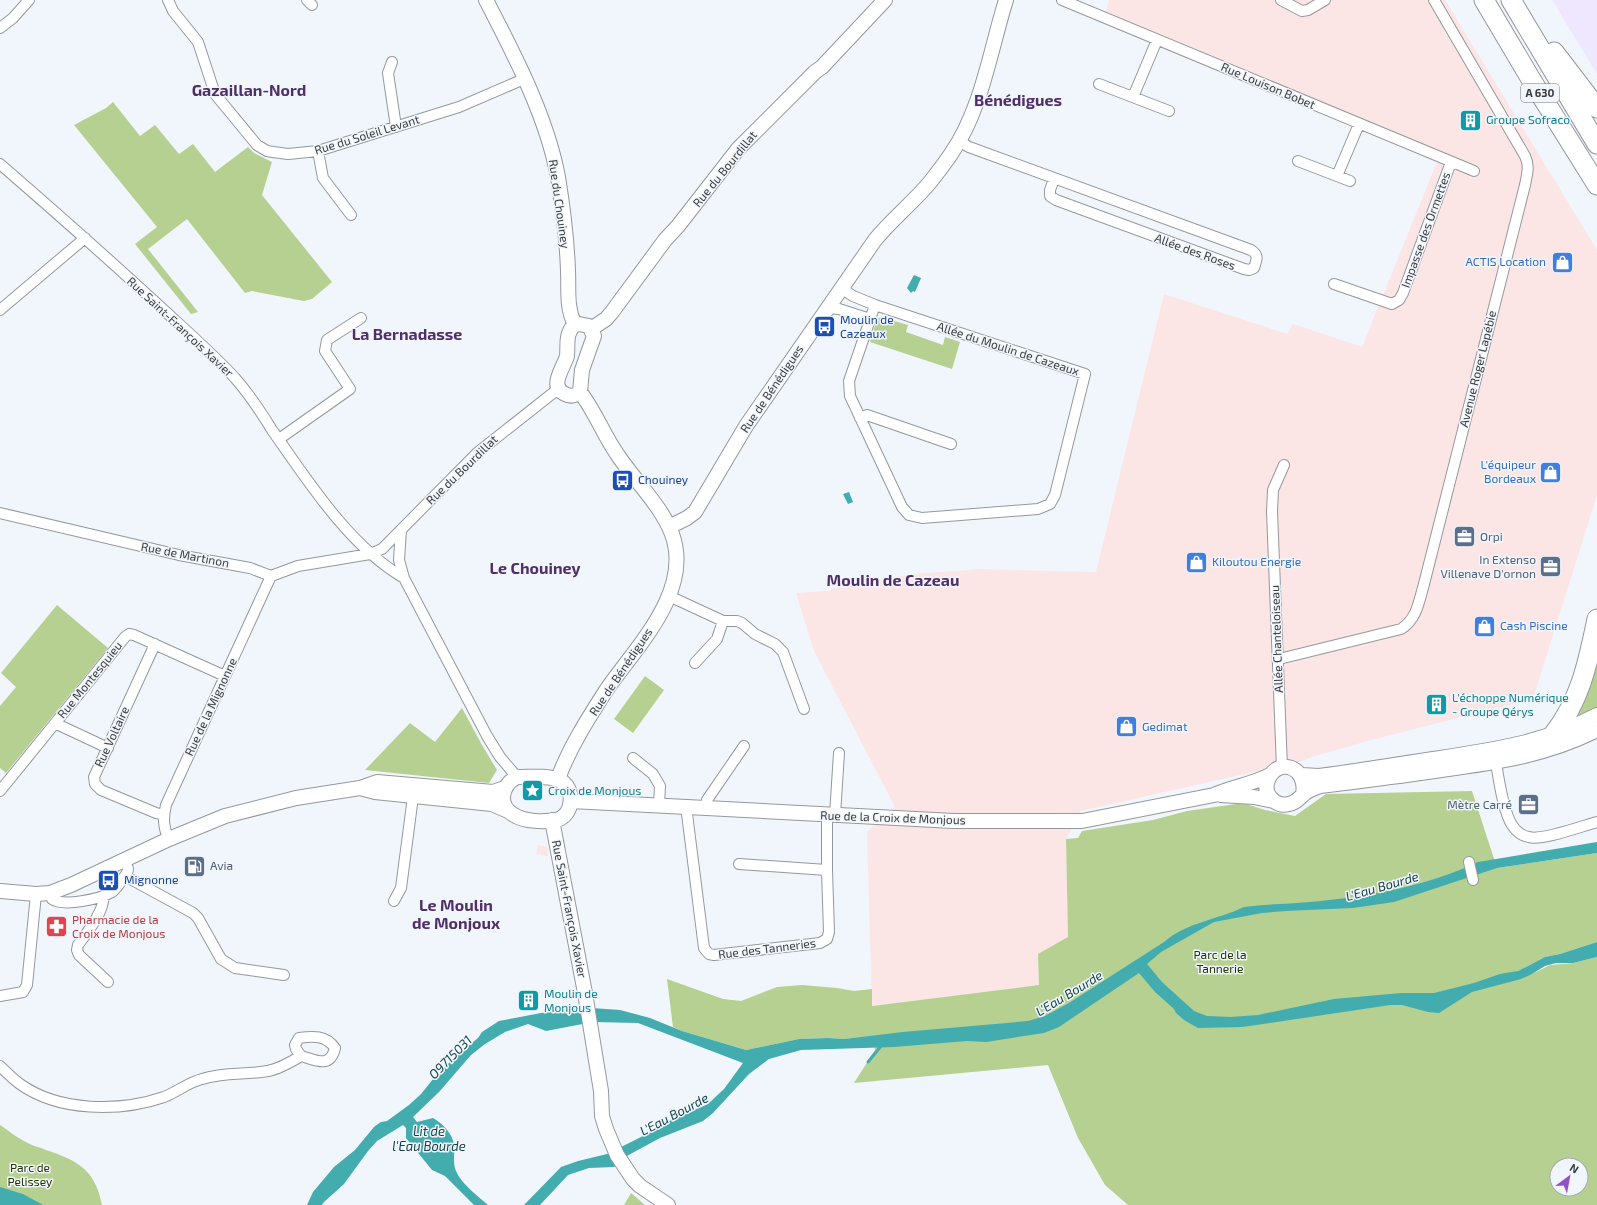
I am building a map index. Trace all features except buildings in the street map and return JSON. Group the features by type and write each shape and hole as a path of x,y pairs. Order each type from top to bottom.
{"highway":[{"name":"A 630","path":"1484,0 1532,81 1597,185"},
{"name":"A 630","path":"1510,0 1597,144"},
{"path":"1518,0 1560,61 1597,108"},
{"path":"1553,735 1560,726 1578,694 1597,619"}],"street":[{"path":"0,28 13,18 29,0"},
{"name":"Rue du Soleil Levant","path":"168,0 174,11 198,42 215,94 257,145 266,150 288,154 318,151 459,107 524,79"},
{"name":"Rue du Chouiney","path":"486,0 542,119 550,144 558,178 568,270 568,306 575,325"},
{"name":"Rue du Bourdillat","path":"591,329 606,319 612,312 665,240 678,226 738,149 815,72 822,67 885,0"},
{"name":"Rue de Bénédigues","path":"558,779 583,728 607,689 647,635 669,596 674,582 677,560 670,527 695,512 746,426 841,288 883,229 931,181 959,141 973,111 984,81 1006,0"},
{"name":"Rue Louison Bobet","path":"1062,0 1474,171"},
{"path":"1281,0 1302,11 1308,10 1325,0"},
{"name":"Avenue Roger Lapébie","path":"1279,659 1401,629 1413,618 1424,584 1525,185 1528,169 1525,156 1434,0"},
{"path":"1133,97 1157,40"},
{"path":"392,62 388,73 396,126"},
{"path":"1099,84 1168,111"},
{"path":"1337,176 1359,124"},
{"name":"Allée des Roses","path":"959,141 969,147 1054,179 1251,250 1256,253 1258,258 1254,268 1250,270 1244,269 1056,200 1050,196 1050,190 1054,179"},
{"path":"318,151 323,178 351,214"},
{"path":"1298,161 1350,181"},
{"name":"Impasse des Ormettes","path":"1334,284 1392,304 1399,300 1403,293 1451,162"},
{"name":"Rue Saint-François Xavier","path":"0,164 85,238 216,358 237,380 307,481 351,534 370,554 388,569 404,578"},
{"path":"0,310 85,238"},
{"name":"Allée du Moulin de Cazeaux","path":"841,288 853,296 875,305 1085,374 1055,495 1050,504 1038,509 922,518 910,515 902,506 850,396 849,382 875,305"},
{"path":"828,308 839,309 870,319"},
{"path":"279,439 350,389 325,351 327,340 361,318"},
{"path":"580,392 571,396 562,393 556,384 567,357 569,332 575,325 585,324 591,329 594,336 582,370 580,392 617,456 670,527"},
{"name":"Rue du Bourdillat","path":"370,554 382,549 477,453 558,389"},
{"path":"860,418 867,415 951,444"},
{"name":"Allée Chanteloiseau","path":"1282,768 1279,659 1272,511 1273,490 1284,465"},
{"name":"Rue de Martinon","path":"0,513 179,555 250,568 271,576"},
{"path":"401,530 399,560 404,578 487,736 500,757 517,777"},
{"path":"271,576 298,566 370,554"},
{"name":"Rue de la Mignonne","path":"169,839 165,832 164,815 166,805 271,576"},
{"path":"669,596 723,622 742,623 755,634 779,648 783,652 804,709"},
{"path":"695,663 717,639 723,622"},
{"name":"Rue Montesquieu","path":"0,791 124,637 129,634 155,644 225,676"},
{"name":"Rue Voltaire","path":"155,644 94,777 95,784 101,790 156,814 164,815"},
{"path":"1301,775 1326,776 1526,743 1553,735 1597,715"},
{"path":"56,723 108,748"},
{"path":"1303,794 1304,782 1301,775 1296,770 1282,768 1274,771 1270,775 1266,790 1274,801 1285,805 1297,802 1303,794 1320,786 1496,763 1538,753 1582,738 1597,730"},
{"path":"706,807 707,800 744,746"},
{"path":"1477,752 1496,763 1508,815 1512,825 1520,834 1530,838 1541,837 1597,822"},
{"name":"Rue des Tanneries","path":"688,807 687,814 704,948 714,956 820,943 827,939 829,932 827,870 838,753"},
{"path":"633,758 653,774 660,786 659,805"},
{"name":"Rue de la Croix de Monjous","path":"571,801 954,821 1082,821 1214,795 1261,780 1270,775"},
{"path":"414,790 492,804 520,818 552,820 563,817 570,807 571,801 568,788 558,779 517,777 512,779 505,788 503,799 504,806 508,811"},
{"path":"0,891 36,894 50,893 61,890 213,820 236,812 296,798 360,788 375,792 414,790 493,792 505,788"},
{"path":"394,901 401,888 414,790"},
{"name":"Rue de la Croix de Monjous","path":"1214,795 1254,797 1274,801"},
{"name":"Rue Saint-François Xavier","path":"552,820 586,993 601,1091 602,1116 626,1164 640,1186 668,1205"},
{"path":"50,893 52,899 56,902 67,903 103,896 114,890 125,876 128,869 124,861"},
{"path":"1469,862 1473,880"},
{"path":"739,864 827,870"},
{"path":"125,876 193,913 198,918 222,958 235,968 284,975"},
{"path":"0,996 23,992 27,985 36,894"},
{"path":"103,896 101,910 78,945 77,950 79,955 108,982"},
{"path":"0,1066 20,1084 60,1102 78,1105 112,1107 127,1106 162,1098 200,1079 227,1074 269,1071 301,1056"}],"shaded area":[{"path":"1109,0 1445,0 1597,250 1597,495 1533,699 1371,740 1315,756 1282,768 1253,772 1081,811 1066,839 1068,938 1038,954 1039,985 872,1006 867,832 895,807 814,651 796,593 828,591 835,588 913,574 982,569 1096,572 1164,294 1287,334 1293,324 1362,347 1439,157 1104,18"},
{"path":"1552,0 1597,0 1597,74"},
{"path":"538,845 547,847 548,856 536,854"}],"green space":[{"path":"113,102 140,136 155,125 179,154 193,144 215,172 248,147 254,153 272,162 262,195 332,282 312,299 304,301 252,291 245,293 187,219 148,249 198,312 191,314 135,244 157,227 74,125 106,108"},
{"path":"881,317 908,325 906,332 943,345 945,337 960,342 952,369 870,342 877,319"},
{"path":"57,605 108,648 6,773 0,768 0,706 16,687 1,673"},
{"path":"1597,648 1597,707 1575,718"},
{"path":"645,676 664,690 633,733 614,719"},
{"path":"462,708 497,770 489,783 365,770 410,723 435,742"},
{"name":"Parc de la Tannerie","path":"1472,791 1497,868 1597,853 1597,942 1560,954 1545,957 1518,971 1514,980 1532,974 1550,965 1573,963 1597,957 1597,1205 1128,1205 1105,1185 1078,1138 1048,1065 854,1083 875,1050 873,1036 844,1039 799,1039 746,1050 673,1027 667,979 723,999 741,1001 777,987 802,985 854,991 872,989 872,1006 1039,985 1038,954 1068,937 1066,839 1078,838 1082,831 1153,820 1187,811 1243,803 1265,810 1295,816 1326,794"},
{"name":"Parc de Pelissey","path":"0,1125 28,1143 68,1158 84,1168 95,1183 102,1205 0,1205"},
{"path":"631,1193 645,1205 624,1205"}],"water":[{"path":"914,275 921,278 915,292 913,291 911,293 907,288"},
{"path":"849,492 853,502 848,504 843,494"},
{"name":"Lit de l'Eau Bourde","path":"1597,842 1597,853 1497,868 1394,902 1353,908 1262,913 1214,922 1161,952 1147,964 1162,982 1194,1011 1207,1016 1231,1017 1258,1015 1334,999 1402,993 1434,993 1474,983 1500,974 1518,971 1545,957 1560,954 1597,942 1597,957 1573,963 1556,963 1545,966 1521,979 1472,992 1439,1013 1428,1012 1402,1005 1390,1005 1242,1027 1198,1028 1184,1020 1176,1013 1174,1009 1155,992 1139,973 1059,1027 1044,1033 986,1042 967,1041 894,1047 801,1050 769,1059 749,1074 713,1113 703,1121 660,1138 623,1158 614,1167 589,1168 568,1175 540,1205 524,1205 561,1167 607,1154 655,1130 669,1121 708,1104 724,1089 743,1063 638,1023 593,1022 546,1031 528,1024 505,1032 485,1044 471,1055 439,1092 413,1117 417,1122 433,1118 446,1129 453,1141 455,1170 467,1186 488,1205 474,1205 445,1176 432,1170 406,1138 406,1128 403,1125 377,1141 344,1184 322,1205 307,1205 313,1192 334,1167 355,1150 374,1127 381,1122 387,1121 409,1105 455,1057 478,1038 482,1032 499,1021 541,1013 592,1008 620,1010 650,1018 682,1031 746,1050 799,1039 844,1039 903,1032 1028,1021 1045,1016 1069,1003 1182,930 1244,907 1331,900 1396,890 1458,871 1478,862"},
{"path":"0,1187 23,1194 43,1205 0,1205"}],"waterway":[{"path":"868,1062 881,1046"}],"place":[{"name":"Groupe Sofraco","path":"1471,120"},
{"name":"ACTIS Location","path":"1562,262"},
{"name":"Moulin de Cazeaux","path":"825,327"},
{"name":"L'équipeur Bordeaux","path":"1551,472"},
{"name":"Chouiney","path":"623,480"},
{"name":"Orpi","path":"1464,537"},
{"name":"Kiloutou Energie","path":"1196,562"},
{"name":"In Extenso Villenave D'ornon","path":"1551,567"},
{"name":"Cash Piscine","path":"1485,626"},
{"name":"L'échoppe Numérique - Groupe Qérys","path":"1437,705"},
{"name":"Gedimat","path":"1126,727"},
{"name":"Croix de Monjous","path":"532,791"},
{"name":"Mètre Carré","path":"1528,805"},
{"name":"Avia","path":"195,866"},
{"name":"Mignonne","path":"108,880"},
{"name":"Pharmacie de la Croix de Monjous","path":"57,927"},
{"name":"Moulin de Monjous","path":"529,1001"}],"district":[{"name":"Gazaillan-Nord","path":"249,90"},
{"name":"Bénédigues","path":"1018,100"},
{"name":"La Bernadasse","path":"407,334"},
{"name":"Le Chouiney","path":"535,568"},
{"name":"Moulin de Cazeau","path":"893,580"},
{"name":"Le Moulin de Monjoux","path":"456,914"}],"water label":[{"name":"L'Eau Bourde","path":"1382,886"},
{"name":"L'Eau Bourde","path":"1069,993"},
{"name":"O9715031","path":"450,1057"},
{"name":"L'Eau Bourde","path":"674,1114"}]}
